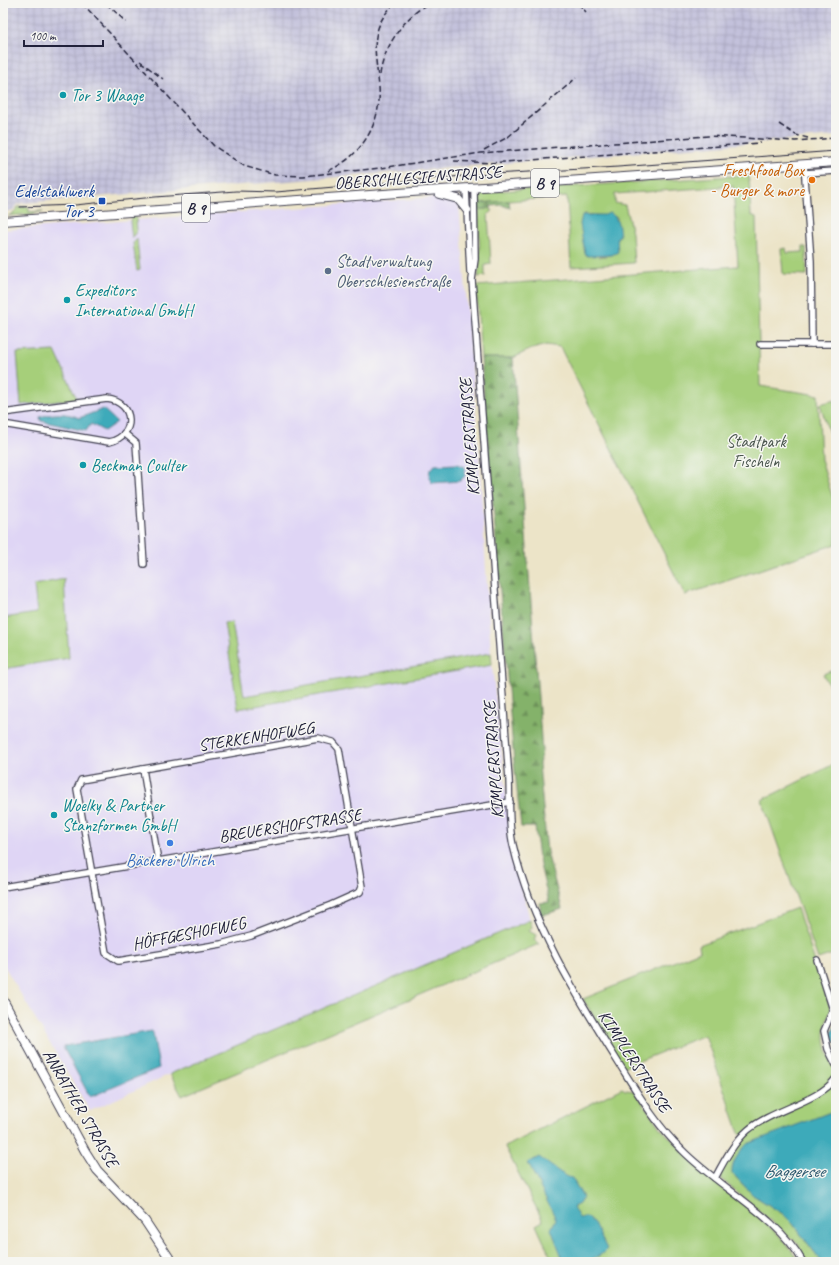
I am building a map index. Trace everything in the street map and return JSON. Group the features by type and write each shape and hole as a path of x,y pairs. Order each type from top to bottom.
{"main road":[{"name":"OBERSCHLESIENSTRASSE","path":"3,221 836,162"},
{"name":"B 9","path":"427,191 454,197 467,210"},
{"name":"ANRATHER STRASSE","path":"3,1000 85,1151 97,1170 145,1221 172,1262"}],"street":[{"path":"804,164 811,261 812,344"},
{"path":"805,173 836,171"},
{"name":"KIMPLERSTRASSE","path":"470,188 467,210 513,844 524,882 550,943 584,1007 661,1126 682,1150 778,1230 791,1244 803,1262"},
{"name":"KIMPLERSTRASSE","path":"470,188 475,259 472,280"},
{"path":"760,344 836,344"},
{"path":"3,413 97,400 113,400 124,406 128,416 128,427 124,433 115,440 99,441 3,424"},
{"path":"124,433 136,443 144,564"},
{"name":"STERKENHOFWEG","path":"92,873 77,789 81,780 318,738 332,742 339,749 352,828"},
{"path":"143,769 158,861"},
{"name":"BREUERSHOFSTRASSE","path":"3,887 510,802"},
{"name":"HÖFFGESHOFWEG","path":"92,873 106,953 118,961 221,944 251,936 284,924 360,892 362,887 352,828"},
{"path":"817,960 833,1010 826,1025 825,1035 828,1049 836,1065"},
{"path":"715,1178 729,1153 748,1130 766,1118 826,1090 836,1078"}],"shaded area":[{"path":"3,3 836,3 836,136 21,203 17,205 13,211 3,211"},
{"path":"441,197 459,205 479,456 491,653 244,696 232,622 224,623 239,709 492,665 513,856 530,920 170,1074 90,1111 3,964 3,669 69,658 64,579 34,585 38,613 3,618 3,230"}],"green space":[{"name":"Stadtpark Fischeln","path":"749,175 751,215 756,217 760,386 818,395 821,460 836,509 836,544 685,595 560,347 546,345 529,350 513,358 481,358 476,286 738,266 733,186 615,194 615,203 625,205 632,233 634,263 571,267 567,197 478,203 479,194 483,192","holes":["584,214 617,217 619,236 617,237 617,243 612,255 599,257"]},
{"path":"509,201 510,208 502,205 491,206 491,208 478,210 478,203"},
{"path":"18,207 29,207 29,212 43,211 32,214 8,216 14,213"},
{"path":"491,208 492,212 488,214 491,264 485,265 485,276 478,277 480,258 478,210"},
{"path":"133,217 136,218 137,230 132,238 130,222"},
{"path":"137,239 140,270 137,271 133,243"},
{"path":"803,247 806,247 807,275 783,274 781,249 786,248 787,253 803,252"},
{"path":"55,351 77,399 21,405 17,353"},
{"path":"481,358 513,358 542,751 539,764 547,852 562,909 540,916 540,903 549,902 540,865 535,827 521,827 514,762"},
{"path":"835,400 836,431 829,433 820,404"},
{"path":"64,579 69,658 3,669 3,618 37,613 34,585"},
{"path":"232,622 244,696 491,653 492,665 238,709 224,623"},
{"path":"836,669 836,698 823,674"},
{"path":"836,763 836,953 818,959 762,800"},
{"path":"797,908 831,1010 826,1024 825,1034 827,1050 834,1070 833,1078 830,1084 741,1135 739,1133 705,1035 624,1067 583,999 700,951 699,945"},
{"path":"530,920 532,927 529,931 536,935 534,940 539,944 182,1096 170,1074"},
{"path":"836,1081 836,1110 782,1131 732,1173 753,1195 783,1214 793,1224 822,1262 806,1262 798,1244 721,1179 720,1175 730,1154 749,1131"},
{"path":"622,1088 625,1090 635,1091 660,1128 720,1185 778,1234 791,1249 799,1262 553,1262 536,1225 543,1221 505,1147"}],"water":[{"path":"609,213 614,216 618,225 620,236 617,237 618,252 612,255 588,256 585,254 580,224 582,215 605,215"},
{"path":"103,409 117,422 104,431 91,424 86,431 41,421 40,417 60,414 79,418"},
{"path":"458,464 465,467 465,476 460,481 432,483 429,477 430,469 435,465"},
{"path":"835,1026 836,1042 831,1042 830,1036"},
{"path":"152,1031 159,1068 90,1097 64,1049 64,1046"},
{"name":"Baggersee","path":"836,1110 836,1262 822,1262 793,1224 783,1214 753,1195 732,1173 732,1169 736,1157 747,1144"},
{"path":"539,1157 560,1172 572,1178 583,1197 579,1204 573,1207 579,1218 587,1217 594,1223 607,1249 598,1257 582,1261 564,1262 551,1229 556,1219 528,1163"}],"tram line":[{"path":"20,207 75,205 236,191 276,192 475,175 618,167 836,151"}],"railway":[{"path":"82,3 214,146 244,166 275,175 303,176 381,168 481,153 708,136 795,141 836,138"},
{"path":"106,3 126,22"},
{"path":"328,171 340,165 350,157 359,148 373,126 379,100 375,42 380,23 395,3"},
{"path":"380,75 382,65 391,43 404,23 421,8 431,3"},
{"path":"578,3 586,12"},
{"path":"140,61 163,79"},
{"path":"484,150 508,137 576,78"},
{"path":"779,124 796,135 808,138"},
{"path":"454,161 490,163 761,143"}],"place":[{"name":"Tor 3 Waage","path":"63,95"},
{"name":"Freshfood Box - Burger & more","path":"812,180"},
{"name":"Edelstahlwerk Tor 3","path":"102,201"},
{"name":"Stadtverwaltung Oberschlesienstraße","path":"328,271"},
{"name":"Expeditors International GmbH","path":"67,300"},
{"name":"Beckman Coulter","path":"83,465"},
{"name":"Woelky & Partner Stanzformen GmbH","path":"54,815"},
{"name":"Bäckerei Ulrich","path":"170,843"}]}
